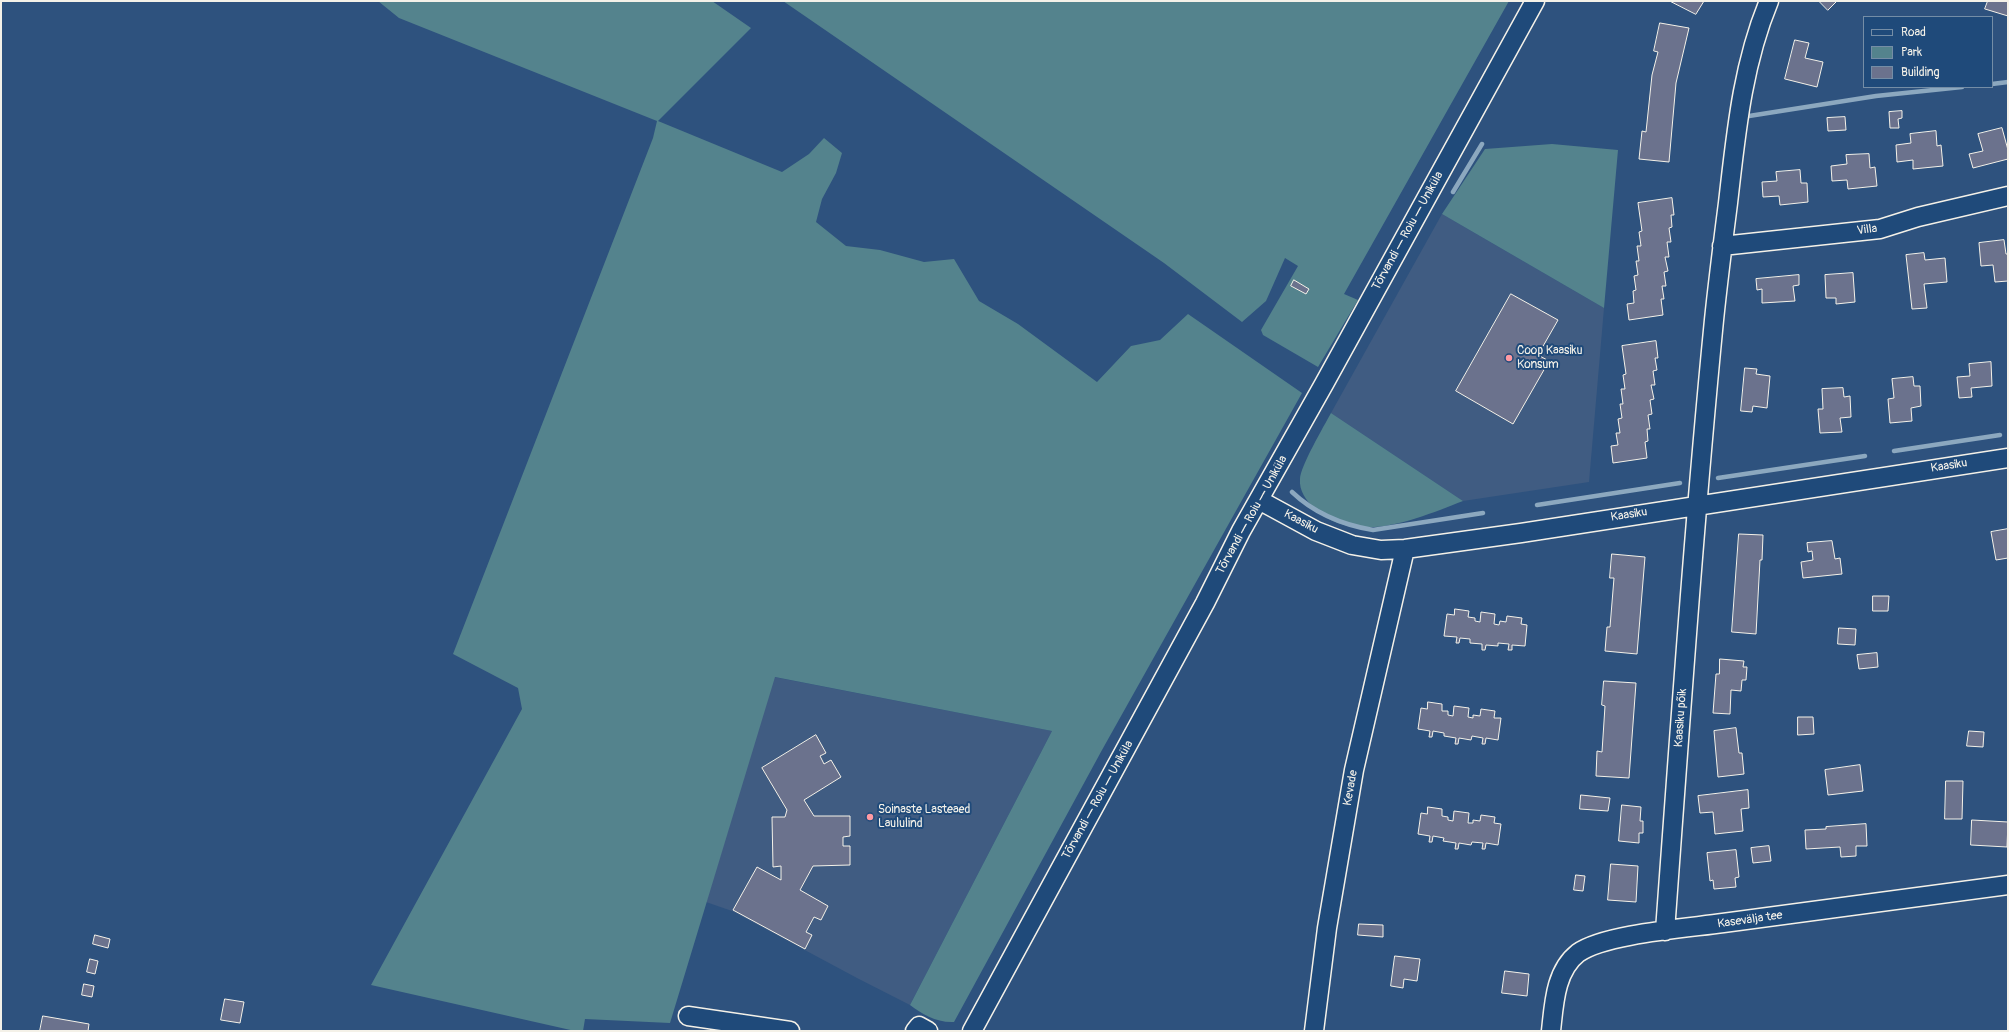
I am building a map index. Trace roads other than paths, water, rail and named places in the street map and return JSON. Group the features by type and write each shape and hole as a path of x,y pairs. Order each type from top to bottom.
{"street":[{"name":"Tõrvandi — Roiu — Uniküla","path":"972,1031 1259,500 1535,1"},
{"path":"1696,505 1722,246 1743,87 1756,31 1769,1"},
{"name":"Villa","path":"1722,246 1880,229 1918,217 2008,196"},
{"name":"Kaasiku","path":"1259,500 1316,531 1352,545 1381,550 1405,549 1521,533 2008,458"},
{"name":"Kaasiku põik","path":"1665,931 1696,505"},
{"name":"Kevade","path":"1314,1031 1327,928 1354,770 1405,549"},
{"name":"Kasevälja tee","path":"1551,1031 1554,1002 1559,981 1571,960 1590,946 1602,942 1665,931 2008,885"},
{"path":"688,1016 790,1031"},
{"path":"915,1031 919,1026 928,1031"}],"waterway":[{"path":"1993,84 2008,82"},
{"path":"1749,116 1876,96 1952,88"},
{"path":"1453,192 1482,144"},
{"path":"1894,451 2000,435"},
{"path":"1718,478 1865,456"},
{"path":"1537,505 1680,483"},
{"path":"1292,492 1319,512 1351,525 1373,530 1483,513"}],"place":[{"name":"Coop Kaasiku Konsum","path":"1509,358"},
{"name":"Soinaste Lasteaed Laululind","path":"870,817"}]}
